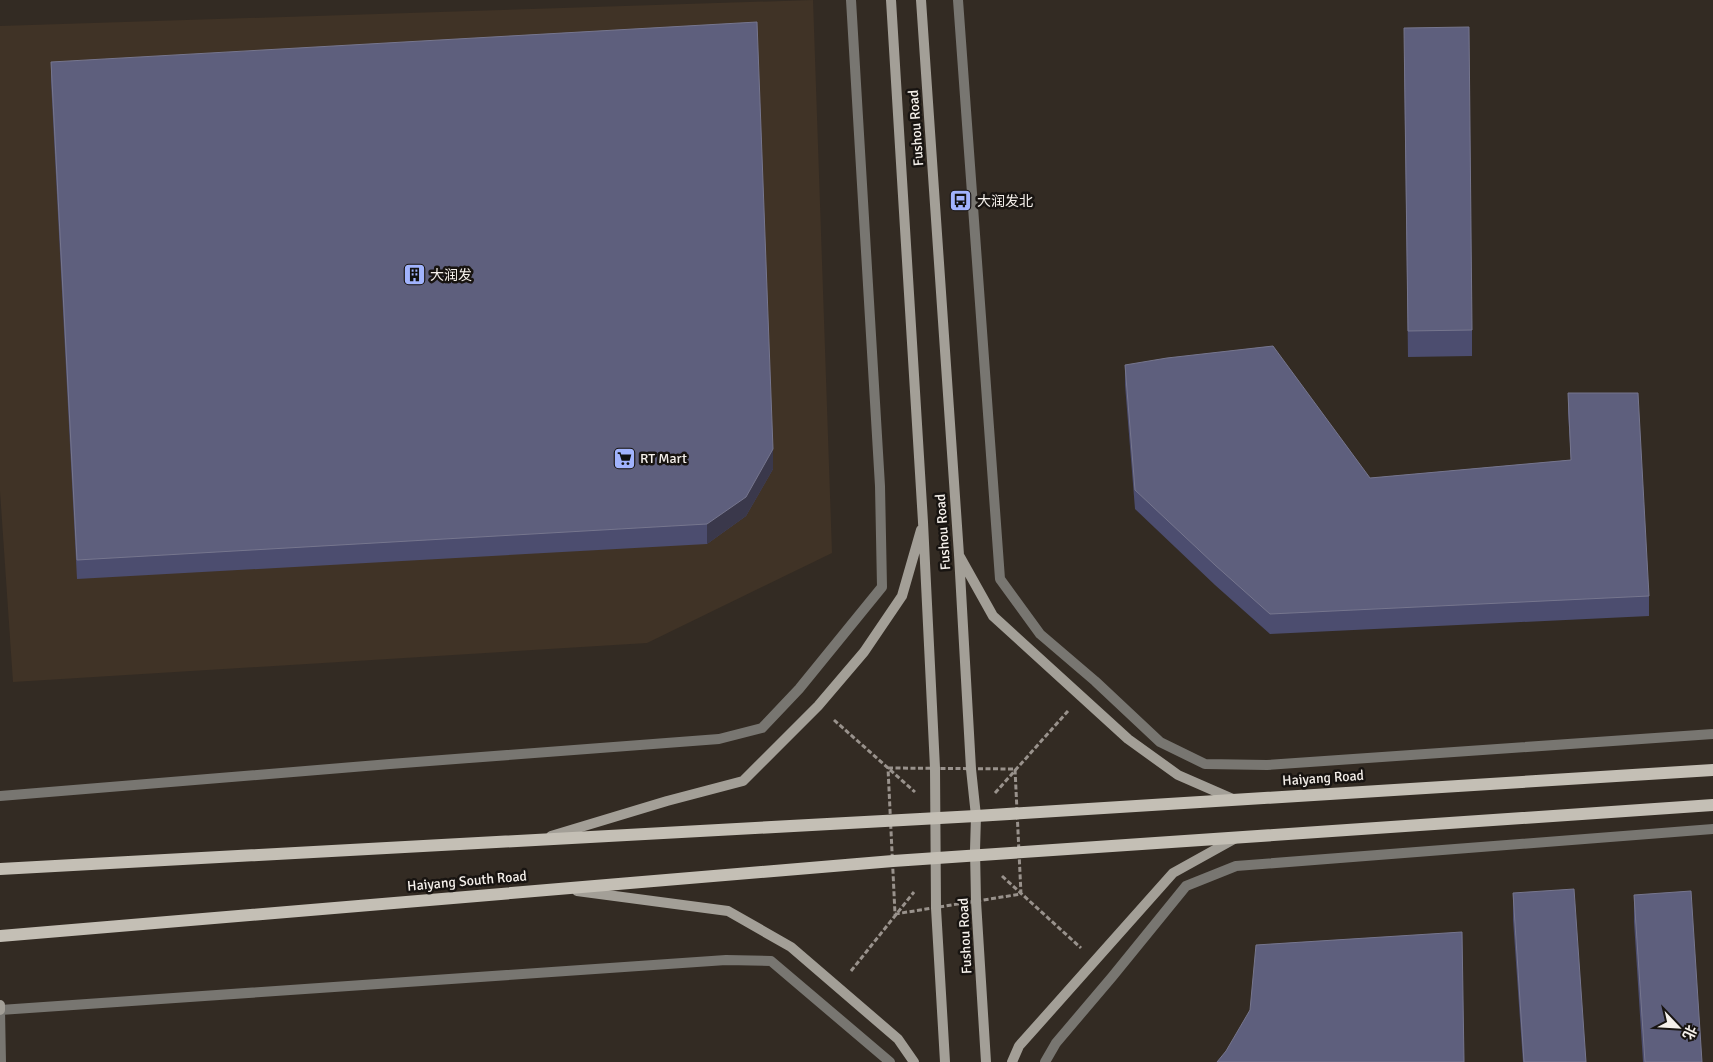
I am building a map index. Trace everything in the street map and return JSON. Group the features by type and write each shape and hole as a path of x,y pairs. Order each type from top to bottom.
{"main road":[{"name":"Fushou Road","path":"891,0 923,522 934,758 936,908 945,1062"},
{"name":"Fushou Road","path":"921,0 959,555 971,769 976,816 975,856 986,1062"},
{"path":"540,839 667,801 743,781 818,706 864,652 902,596 923,522"},
{"path":"959,555 993,616 1128,739 1178,775 1233,799"},
{"name":"Haiyang Road","path":"935,818 1713,770"},
{"path":"936,858 1713,805"},
{"path":"0,869 935,818"},
{"path":"1012,1062 1019,1046 1173,873 1237,838"},
{"name":"Haiyang South Road","path":"0,936 556,888 936,858"},
{"path":"556,888 728,911 790,947 898,1039 914,1062"},
{"path":"0,1005 0,1010"}],"street":[{"path":"0,796 719,739 762,728 799,689 882,587 880,486 851,0"},
{"path":"958,0 1000,579 1040,634 1095,680 1160,742 1205,764 1267,765 1713,734"},
{"path":"1045,1062 1056,1043 1186,886 1236,866 1713,829"},
{"path":"1,1062 0,1010 716,960 771,961 890,1062"}],"path":[{"path":"1014,769 1082,696"},
{"path":"818,706 888,768"},
{"path":"1021,894 1095,961"},
{"path":"838,988 896,914"}],"shaded area":[{"name":"大润发","path":"813,0 832,553 647,643 13,682 0,491 0,26"}],"building":[{"name":"大润发","path":"757,22 773,449 746,497 707,524 77,560 51,62"},
{"path":"1469,27 1472,330 1408,331 1404,28"},
{"path":"1273,346 1370,478 1571,460 1568,393 1638,393 1649,596 1270,614 1135,490 1125,365 1167,358"},
{"path":"1574,889 1586,1062 1524,1062 1513,893"},
{"path":"1691,891 1702,1062 1645,1062 1634,895"},
{"path":"1462,932 1464,1062 1217,1062 1226,1051 1250,1010 1256,945"}],"place":[{"name":"大润发北","path":"961,201"},
{"name":"大润发","path":"414,275"},
{"name":"RT Mart","path":"624,458"}]}
